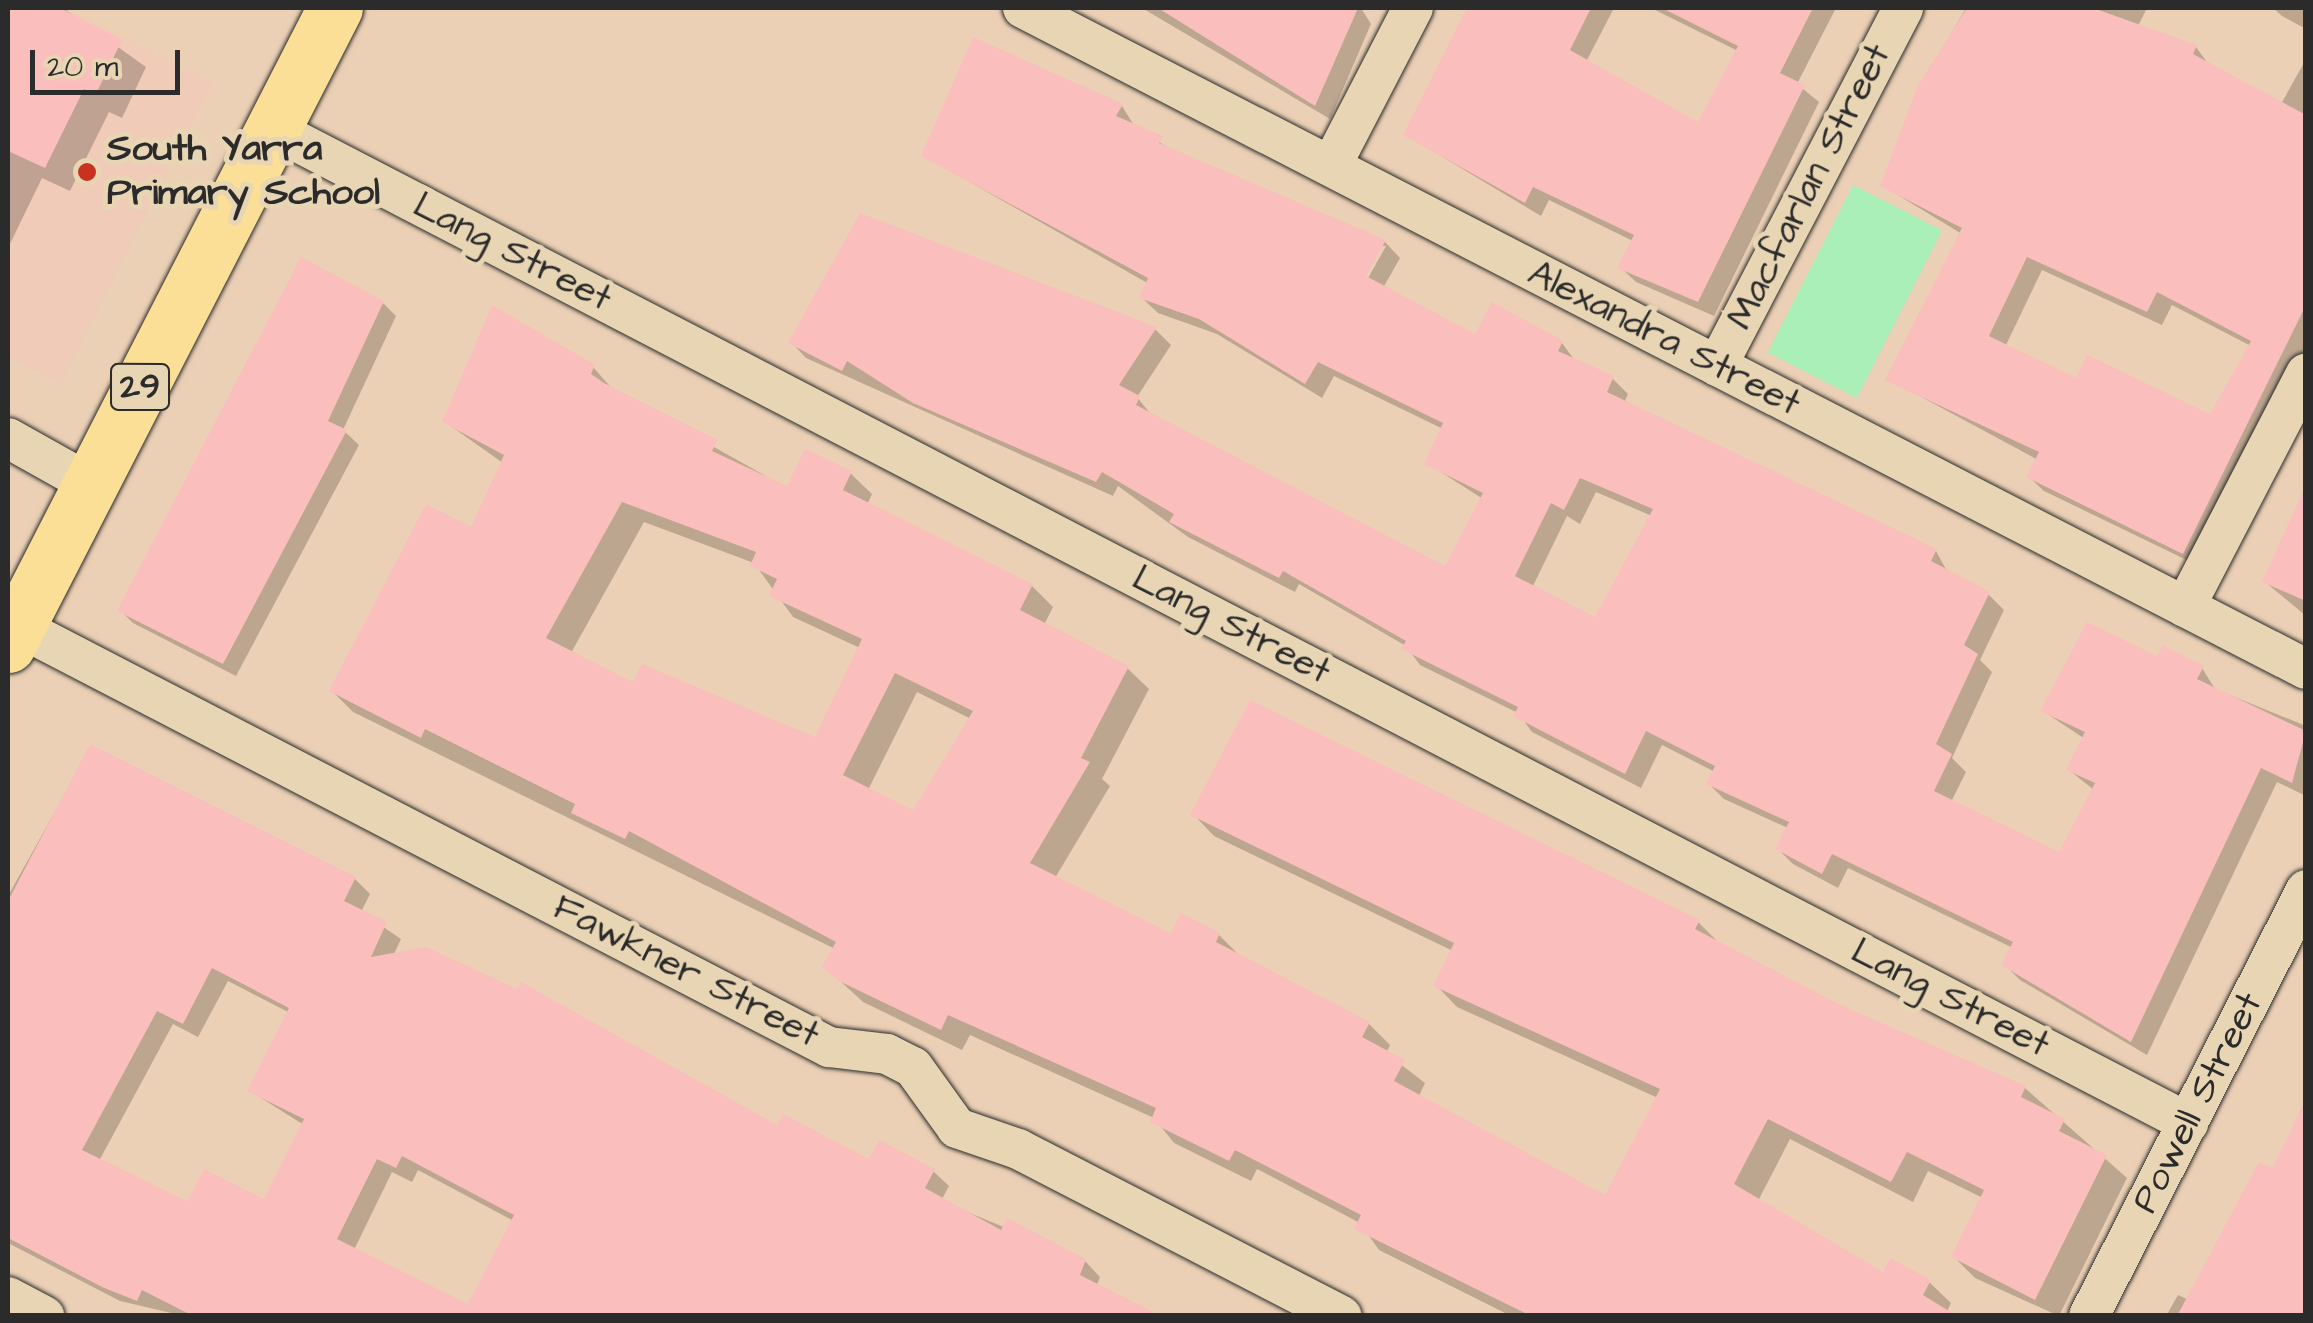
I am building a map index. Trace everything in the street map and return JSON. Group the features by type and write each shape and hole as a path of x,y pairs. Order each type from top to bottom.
{"highway":[{"name":"29","path":"12,635 335,8"}],"street":[{"name":"Alexandra Street","path":"1023,8 2306,669"},
{"path":"1330,166 1414,8"},
{"name":"Macfarlan Street","path":"1717,366 1902,8"},
{"name":"Lang Street","path":"274,129 2188,1123"},
{"path":"2185,608 2306,374"},
{"path":"8,438 90,484"},
{"name":"Fawkner Street","path":"12,635 829,1047 887,1054 912,1068 956,1128 1018,1149 1341,1316"},
{"name":"Powell Street","path":"2089,1316 2306,890"},
{"path":"8,1297 44,1316"}],"shaded area":[{"name":"South Yarra Primary School","path":"8,8 65,8 213,82 60,384 8,357"}],"green space":[{"path":"1853,185 1942,230 1857,398 1768,353"}],"building":[{"path":"8,8 60,8 122,40 96,94 84,89 45,168 8,151"},
{"path":"1158,8 1358,8 1315,106"},
{"path":"1467,8 1591,8 1570,50 1698,122 1738,46 1662,8 1813,8 1780,73 1805,85 1698,302 1617,268 1634,235 1533,187 1525,203 1403,135"},
{"path":"1967,8 2093,8 2197,45 2193,54 2306,115 2306,305 2183,554 2026,477 2039,452 1885,380 1962,228 1880,186 1918,85","holes":["2027,257 2147,312 2157,292 2251,341 2210,414 2087,355 2076,378 1989,336"]},
{"path":"973,37 1123,104 1116,116 1163,136 1159,143 1386,240 1366,276 1475,334 1492,302 1563,341 1558,351 1614,376 1607,392 1937,549 1931,561 1990,592 1964,645 1978,654 1936,744 1952,754 1934,791 2059,852 2095,783 2066,770 2085,732 2040,711 2087,622 2157,656 2163,645 2204,666 2197,679 2306,731 2292,783 2261,768 2131,1042 2001,965 2013,942 1832,854 1822,874 1775,849 1789,822 1706,784 1715,766 1646,731 1625,774 1513,716 1518,707 1401,649 1406,641 1283,571 1279,578 1169,522 1174,514 1102,472 1096,482 913,403 847,361 842,371 788,343 860,213 1157,327 1119,385 1140,396 1136,405 1445,566 1483,493 1424,464 1443,423 1318,362 1305,384 1199,319 1139,298 1148,278 921,156","holes":["1580,478 1653,509 1595,617 1515,576 1551,503 1564,510"]},
{"path":"301,257 384,301 328,421 347,430 223,664 117,611"},
{"path":"492,305 595,365 591,374 604,383 718,440 712,451 787,486 805,449 852,471 843,490 1033,584 1020,610 1129,666 1081,758 1090,762 1030,863 1171,933 1181,913 1220,933 1216,942 1370,1022 1362,1037 1405,1060 1394,1081 1605,1195 1660,1089 1433,986 1454,943 1190,815 1250,700 1700,920 1695,929 1838,1004 2026,1086 2021,1097 2065,1119 2059,1131 2107,1155 2035,1300 1951,1257 1984,1190 1907,1152 1891,1182 1768,1119 1734,1184 1883,1272 1890,1258 1931,1280 1923,1295 1957,1316 1531,1316 1354,1229 1361,1215 1235,1150 1229,1161 1150,1122 1156,1108 948,1015 941,1030 839,981 822,967 836,942 629,831 625,839 571,813 575,804 425,729 421,738 329,691 426,504 471,527 504,455 442,422","holes":["622,502 756,552 750,566 777,579 769,596 862,639 815,737 642,664 633,682 546,638","895,673 973,711 913,810 843,775"]},
{"path":"2306,485 2306,601 2262,582"},
{"path":"90,744 356,877 344,901 387,922 371,957 426,947 517,989 521,982 777,1125 783,1114 869,1159 879,1140 935,1169 925,1188 1001,1230 1007,1218 1086,1259 1080,1275 1161,1316 193,1316 142,1290 137,1301 8,1238 8,901","holes":["212,968 289,1008 247,1091 304,1119 264,1199 204,1169 187,1201 82,1150 157,1011 183,1024","402,1156 514,1215 468,1304 337,1239 377,1159 396,1168"]},
{"path":"2306,1100 2306,1316 2177,1316 2259,1162 2272,1168"}],"place":[{"name":"South Yarra Primary School","path":"87,172"}]}
